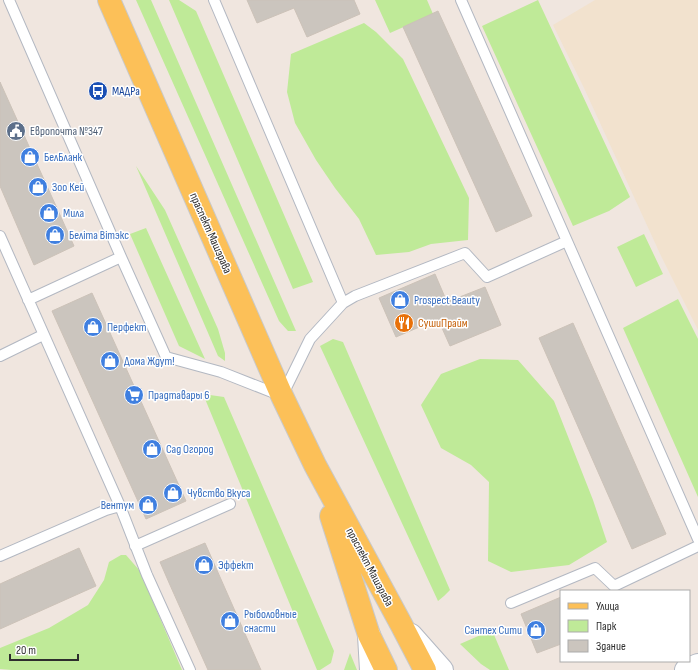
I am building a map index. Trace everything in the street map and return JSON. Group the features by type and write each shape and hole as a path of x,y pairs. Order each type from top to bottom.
{"main road":[{"name":"праспект Машэрава","path":"109,0 282,396 315,465 425,670"},
{"name":"праспект Машэрава","path":"315,465 369,635 386,670"}],"street":[{"path":"401,624 442,670"},
{"path":"369,635 371,670"},
{"path":"686,670 698,665"}],"lane":[{"path":"9,0 166,357 221,372 282,396 310,339 343,303 356,296 466,253 487,277 567,242"},
{"path":"214,0 343,303"},
{"path":"461,0 698,539"},
{"path":"0,236 120,506 147,575 190,670"},
{"path":"28,300 121,257"},
{"path":"0,356 43,335"},
{"path":"135,546 230,504"},
{"path":"0,556 106,510 120,506"},
{"path":"511,603 595,568 614,586 698,546"}],"shaded area":[{"path":"595,0 698,0 698,330 662,258 584,88 553,25"}],"green space":[{"path":"136,0 151,0 296,331 288,331 279,321"},
{"path":"169,0 179,0 196,11 313,282 293,289"},
{"path":"375,0 427,0 433,14 390,33"},
{"path":"538,0 630,197 609,211 573,226 482,26"},
{"path":"364,23 376,32 403,59 469,198 468,240 431,244 409,252 376,255 359,219 316,160 295,123 287,92 291,54"},
{"path":"136,166 165,210 218,329 225,353 225,361 218,356"},
{"path":"146,228 205,359 179,346 130,234"},
{"path":"644,234 663,274 636,287 617,247"},
{"path":"678,299 698,339 698,497 623,328"},
{"path":"333,339 343,342 450,590 438,601 320,346"},
{"path":"480,359 518,360 554,401 593,500 607,542 569,565 511,572 488,561 489,482 471,465 441,448 421,405 441,374"},
{"path":"203,394 224,397 334,651 331,663 320,670 317,670"},
{"path":"121,555 126,555 140,571 182,670 0,669 0,648 49,628 88,605 104,580 109,562"},
{"path":"492,630 509,670 490,670 481,664 460,644"},
{"path":"350,653 357,670 344,670"}],"building":[{"path":"247,0 354,0 360,14 307,37 294,8 257,23"},
{"path":"438,11 532,216 496,232 403,27"},
{"path":"0,82 74,246 34,265 0,186"},
{"path":"435,274 447,302 485,287 501,325 450,346 438,319 396,337 379,298"},
{"path":"92,293 186,501 146,519 52,311"},
{"path":"573,323 666,534 632,549 539,338"},
{"path":"205,543 261,670 208,670 170,585 160,562"},
{"path":"79,548 96,586 0,629 0,584"},
{"path":"560,597 560,644 537,653 521,614"}],"place":[{"name":"МАДРа","path":"98,91"},
{"name":"Европочта №347","path":"16,131"},
{"name":"БелБланк","path":"30,157"},
{"name":"Зоо Кей","path":"38,187"},
{"name":"Мила","path":"49,213"},
{"name":"Беліта Вітэкс","path":"55,235"},
{"name":"Prospect Beauty","path":"400,300"},
{"name":"СушиПрайм","path":"404,323"},
{"name":"Перфект","path":"93,327"},
{"name":"Дома Ждут!","path":"110,361"},
{"name":"Прадтавары 6","path":"134,395"},
{"name":"Сад Огород","path":"152,449"},
{"name":"Чувство Вкуса","path":"173,493"},
{"name":"Вентум","path":"148,505"},
{"name":"Эффект","path":"204,565"},
{"name":"Рыболовные снасти","path":"230,621"},
{"name":"Сантех Сити","path":"536,630"}]}
